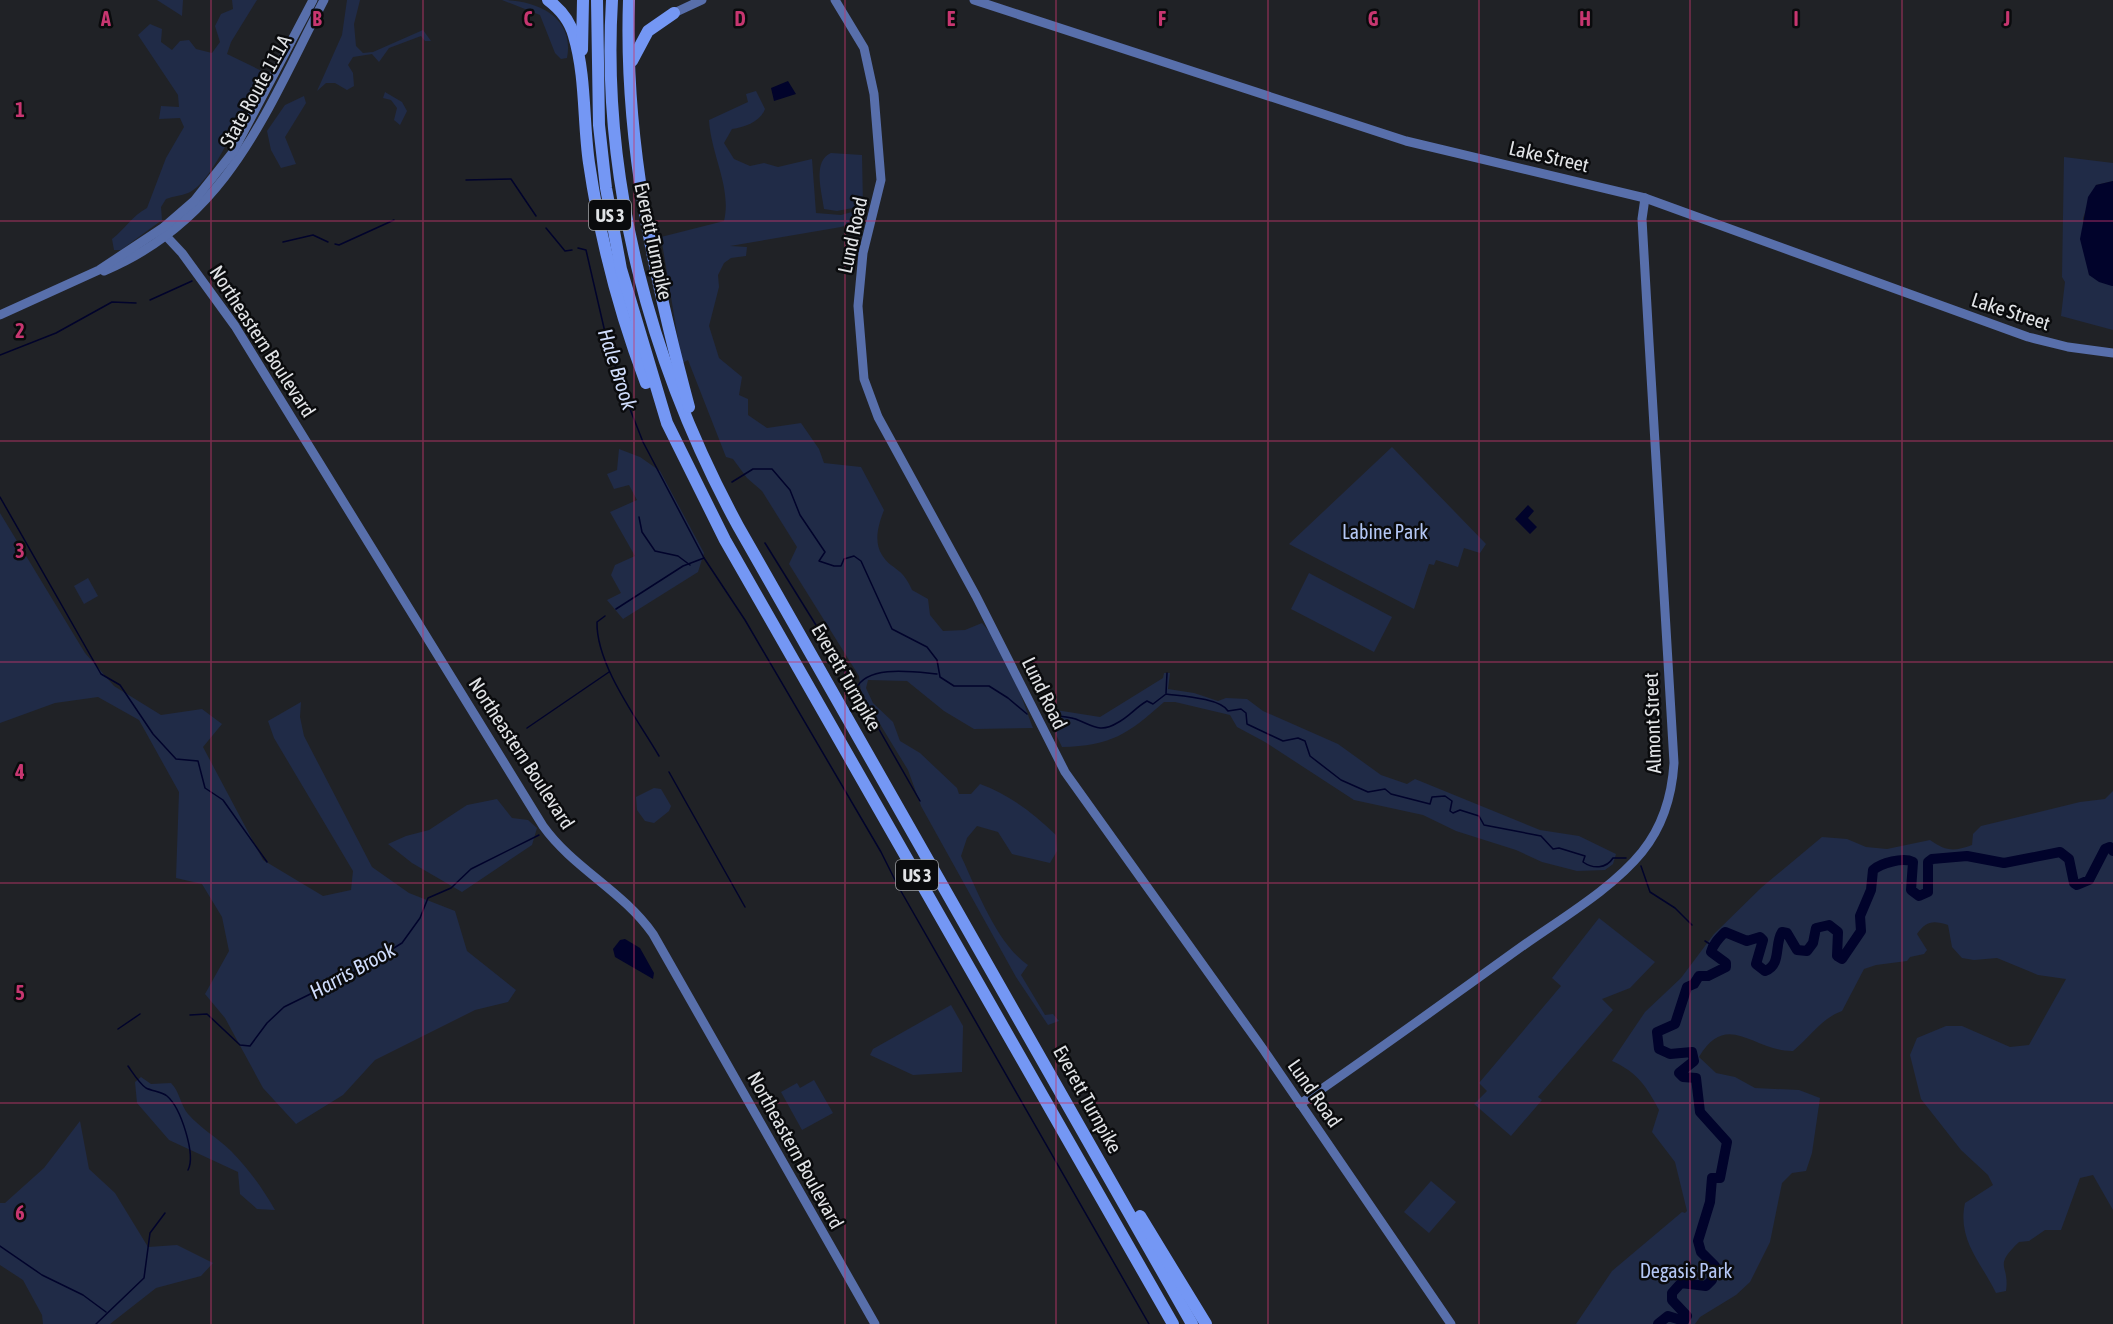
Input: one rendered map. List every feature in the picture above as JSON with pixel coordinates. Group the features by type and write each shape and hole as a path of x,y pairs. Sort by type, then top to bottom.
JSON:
{"highway":[{"path":"548,0 563,14 574,36 584,126 598,214 620,305 646,384 666,423"},
{"path":"583,0 584,126"},
{"name":"Everett Turnpike","path":"597,0 597,105 609,208 632,310 666,423 715,522 1173,1324"},
{"name":"Everett Turnpike","path":"612,0 612,101 627,214 656,335 700,452 738,525 1192,1324"},
{"path":"629,0 630,74 636,154 650,252 700,452"},
{"path":"630,74 634,52 645,34 659,21 675,13"},
{"path":"1012,1005 1206,1324"}],"street":[{"name":"State Route 111A","path":"231,164 313,0"},
{"name":"State Route 111A","path":"231,164 324,0"},
{"path":"675,13 702,0"},
{"name":"Lund Road","path":"835,0 865,53 874,94 879,136 880,190 863,253 858,306 864,379 872,404 976,596 1065,772 1300,1104 1451,1324"},
{"name":"Lake Street","path":"974,0 1397,139 1644,198 2018,334 2054,344 2113,353"},
{"path":"99,270 164,227 231,164"},
{"path":"0,315 99,270 119,264 170,235 212,195 231,164"},
{"name":"Almont Street","path":"1300,1104 1620,874 1644,850 1667,806 1674,763 1642,219 1644,198"},
{"path":"164,227 170,235"},
{"name":"Northeastern Boulevard","path":"170,235 235,326 543,826 566,852 629,905 653,934 875,1324"}],"green space":[{"path":"157,0 183,0 182,16"},
{"path":"232,0 257,0 231,42 227,54 264,72 209,174 188,193 166,199 161,207 162,220 121,250 114,250 112,239 147,208 166,158 184,127 180,118 159,119 161,106 179,107 178,95 138,35 150,24 162,29 161,42 172,50 180,41 189,40 196,49 212,53 220,42 215,26 221,14 233,9"},
{"path":"347,0 360,0 354,24 356,46 363,53 373,52 423,30 431,41 425,41 421,36 389,48 379,62 372,54 353,57 348,65 353,73 354,86 347,90 335,83 326,83 317,91 342,35"},
{"path":"502,0 528,3 551,14 565,32 568,44 567,58 561,59 555,53 540,15"},
{"path":"756,91 765,109 763,114 752,123 732,129 724,143 734,159 750,166 764,163 778,167 812,159 816,213 841,215 859,210 858,221 841,227 730,246 747,247 746,256 731,258 724,263 718,275 719,287 709,326 719,358 742,377 739,395 748,399 748,415 767,428 801,423 819,449 824,463 861,467 884,510 877,538 879,550 885,560 900,572 912,590 928,599 930,615 943,631 965,630 982,623 1006,659 1033,728 974,729 944,711 907,681 868,680 866,688 873,703 893,722 900,741 920,753 957,788 959,794 971,794 980,784 991,788 1021,805 1056,835 1057,851 1050,863 1012,854 998,832 977,826 967,838 961,856 997,930 1017,956 1028,965 1021,975 1045,1015 1053,1014 1059,1021 1048,1025 1016,977 921,806 908,770 861,693 859,676 789,564 797,547 762,491 747,478 733,459 726,457 688,360 682,363 661,237 724,221 725,196 709,120 748,102 746,94"},
{"path":"385,92 402,102 407,111 400,125 394,120 397,108 391,100 383,98"},
{"path":"304,96 306,103 285,137 296,164 281,168 271,150 267,131 285,105"},
{"path":"831,153 862,155 863,206 837,211 824,209 820,170 825,157"},
{"path":"2064,157 2113,163 2113,181 2096,185 2083,218 2089,275 2113,286 2113,330 2061,316 2065,282 2062,277"},
{"name":"Labine Park","path":"1392,447 1486,544 1480,553 1464,548 1458,567 1436,560 1434,565 1429,564 1414,609 1289,544"},
{"path":"619,449 640,457 660,471 704,553 698,572 623,619 607,600 621,593 611,575 615,565 635,556 610,512 637,500 629,485 614,489 607,474 617,470"},
{"path":"0,513 85,653 114,686 161,715 202,709 222,724 203,747 263,860 323,896 351,890 353,871 274,738 268,721 301,702 300,717 304,736 372,867 409,893 455,911 467,951 516,990 508,1002 475,1010 375,1060 343,1095 296,1124 263,1088 225,1018 205,994 229,951 222,917 202,884 176,878 179,792 139,720 98,697 55,703 0,723"},
{"path":"1309,573 1392,617 1374,652 1291,609"},
{"path":"88,578 98,596 84,604 74,586"},
{"path":"1164,673 1170,673 1168,689 1194,693 1218,701 1226,698 1247,699 1263,711 1338,744 1381,775 1407,784 1415,779 1540,830 1579,836 1616,854 1613,864 1605,870 1577,871 1542,862 1516,850 1456,831 1423,815 1354,800 1265,742 1237,727 1230,715 1175,702 1164,702 1129,730 1106,741 1062,747 1043,708 1100,717 1163,678"},
{"path":"654,788 661,789 671,806 669,811 654,823 645,821 637,810 636,797"},
{"name":"Degasis Park","path":"2113,791 2113,1210 2093,1175 2080,1178 2061,1230 2045,1230 2029,1241 2019,1242 2004,1262 2006,1291 1996,1293 1967,1240 1963,1216 1965,1203 1993,1185 1988,1175 1961,1150 1921,1099 1910,1055 1917,1038 1946,1026 1962,1026 2010,1047 2029,1045 2066,979 2038,975 1997,958 1974,960 1962,958 1952,947 1948,925 1938,922 1930,923 1917,934 1927,950 1924,954 1910,957 1907,961 1864,969 1842,1011 1822,1023 1793,1051 1779,1050 1731,1034 1720,1036 1709,1043 1699,1057 1716,1073 1735,1077 1755,1088 1799,1090 1820,1098 1812,1153 1806,1171 1792,1173 1782,1183 1770,1242 1750,1282 1736,1295 1700,1317 1695,1324 1576,1324 1612,1271 1682,1212 1687,1211 1675,1162 1652,1132 1659,1110 1635,1075 1612,1061 1645,1012 1681,978 1714,934 1762,887 1822,837 1847,839 1866,847 1887,849 1930,840 1945,848 1960,849 1972,845 1973,834 1981,826 2080,802 2105,799"},
{"path":"497,799 512,818 528,820 537,828 532,845 462,892 412,863 388,844 429,830 467,805"},
{"path":"1599,918 1655,962 1630,988 1602,999 1613,1010 1538,1097 1542,1100 1511,1136 1474,1104 1487,1091 1479,1083 1561,986 1552,978"},
{"path":"951,1005 963,1026 962,1072 913,1075 870,1055 873,1049"},
{"path":"141,1077 151,1084 171,1083 188,1114 237,1158 255,1179 275,1210 257,1209 240,1194 238,1172 169,1140 137,1103 135,1082"},
{"path":"814,1080 833,1113 802,1130 781,1092 797,1083 800,1088"},
{"path":"80,1121 89,1169 115,1193 148,1247 177,1245 213,1263 201,1276 156,1288 110,1324 43,1324 42,1315 23,1280 0,1265 0,1203 5,1203 44,1168"},
{"path":"1431,1181 1456,1202 1429,1233 1404,1212"}],"shaded area":[{"path":"788,81 796,94 774,101 771,88"},
{"path":"2113,181 2112,286 2099,282 2089,275 2080,239 2088,197 2096,185"},
{"path":"1528,505 1534,511 1528,518 1537,527 1530,534 1515,519"},
{"path":"625,939 640,948 654,973 653,979 615,957 613,949 620,940"}],"waterway":[{"name":"Hale Brook","path":"466,180 511,179 536,216"},
{"name":"Hale Brook","path":"335,244 339,245 394,220"},
{"name":"Hale Brook","path":"546,228 565,251 572,250"},
{"name":"Hale Brook","path":"283,242 313,235 328,242"},
{"name":"Hale Brook","path":"578,248 586,250 607,341 643,442 704,558 683,566 616,609"},
{"name":"Hale Brook","path":"150,300 192,281"},
{"name":"Hale Brook","path":"0,355 56,333 112,302 136,303"},
{"path":"732,482 753,469 772,469 790,490 800,515 825,552 819,561 834,566 841,566 844,559 854,556 861,561 892,629 927,647 937,660 940,677 954,686 989,686 1027,714"},
{"path":"0,497 101,674 120,685 153,734 176,759 198,761 205,788 223,800 267,862"},
{"path":"639,517 642,532 655,551 678,556 690,565"},
{"path":"765,543 855,688"},
{"path":"704,558 745,620 881,852 898,886 1149,1324"},
{"name":"Harris Brook","path":"605,616 597,622 603,656 620,692 659,756"},
{"path":"920,801 856,689 862,681 881,673 905,671 937,674"},
{"path":"527,728 609,672"},
{"path":"1166,693 1167,673"},
{"path":"1046,714 1072,718 1106,728 1121,721 1147,701 1153,704 1166,694 1209,700 1228,711 1241,709 1246,713 1247,724 1283,741 1298,738 1305,741 1310,756 1341,780 1368,792 1385,789 1391,794 1430,804 1432,797 1445,796 1452,801 1450,811 1453,813 1460,810 1479,816 1484,825 1541,836 1553,849 1559,848 1585,856 1583,862 1591,866 1603,866 1613,858 1626,858"},
{"path":"669,772 745,907"},
{"name":"Harris Brook","path":"190,1015 207,1014 240,1045 250,1046 267,1023 284,1007 355,972 402,943 420,918 428,898 451,888 471,869 539,835"},
{"path":"1658,1324 1668,1316 1684,1321 1687,1316 1672,1300 1672,1293 1681,1283 1706,1286 1712,1280 1715,1266 1701,1252 1698,1241 1710,1202 1712,1178 1720,1178 1727,1142 1700,1112 1696,1078 1683,1077 1679,1073 1694,1061 1692,1052 1670,1054 1659,1049 1657,1032 1675,1024 1687,987 1694,984 1699,976 1708,976 1726,967 1726,963 1711,952 1725,932 1747,941 1760,937 1763,940 1756,964 1765,971 1774,964 1782,932 1787,933 1797,950 1807,951 1813,943 1816,928 1829,925 1838,932 1837,956 1842,959 1861,931 1860,916 1871,890 1873,870 1881,865 1898,860 1913,862 1911,890 1919,896 1928,892 1928,862 1932,859 1967,856 2004,863 2060,852 2069,859 2074,883 2077,885 2089,880 2105,849 2110,847 2113,851"},
{"path":"1641,866 1650,892 1675,908 1692,925"},
{"path":"1705,941 1713,946"},
{"name":"Harris Brook","path":"118,1029 140,1014"},
{"name":"Harris Brook","path":"128,1066 143,1086 162,1093 172,1102 182,1121 189,1143 188,1170"},
{"name":"Harris Brook","path":"96,1324 144,1278 150,1233 165,1213"},
{"path":"0,1246 42,1275 83,1295 106,1312"}]}
